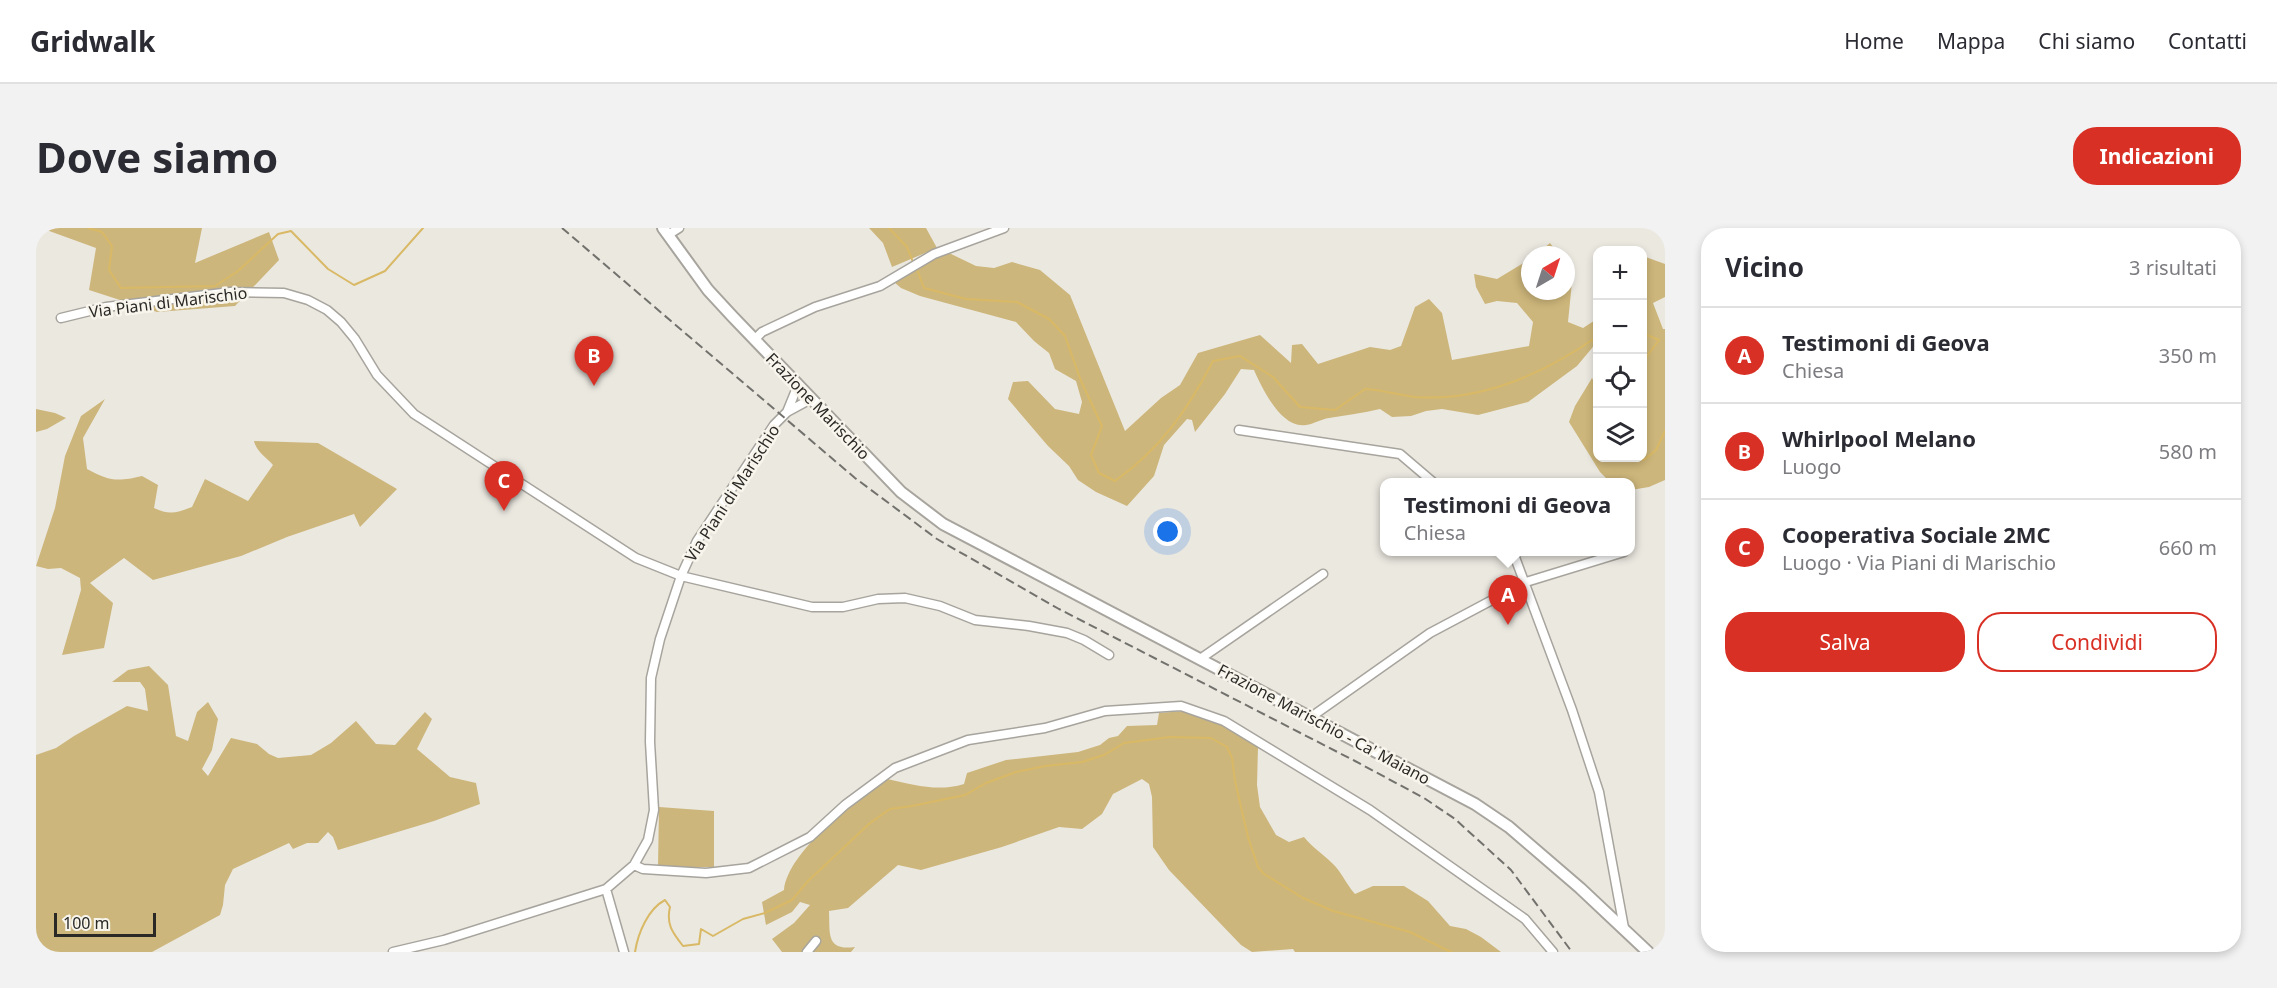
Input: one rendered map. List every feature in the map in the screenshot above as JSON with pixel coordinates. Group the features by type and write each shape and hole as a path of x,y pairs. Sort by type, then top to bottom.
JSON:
{"main road":[{"name":"Frazione Marischio","path":"666,231 708,290 901,492 943,524 1001,554"},
{"name":"Frazione Marischio - Ca' Maiano","path":"1001,554 1475,804 1516,834 1624,928"},
{"path":"1624,928 1648,952"}],"street":[{"path":"666,231 679,228"},
{"path":"754,340 762,332 815,307 880,286 927,258 1004,228"},
{"name":"Via Piani di Marischio","path":"61,318 106,307 231,292 284,293 308,300 327,310 341,322 355,339 377,375 414,414 636,558 681,576 812,607 843,607 878,599 905,598 940,606 975,620 1067,633 1109,655"},
{"path":"787,412 798,385"},
{"path":"787,412 811,399"},
{"name":"Via Piani di Marischio","path":"393,952 444,940 606,889 634,865 648,840 654,810 650,742 651,678 660,639 681,576 697,541 774,425 787,412"},
{"path":"1239,430 1400,454 1428,478"},
{"path":"1515,556 1526,582 1599,792 1624,928"},
{"path":"1311,717 1430,633 1526,582 1611,556"},
{"path":"1200,659 1323,574"},
{"path":"634,865 643,869 706,873 749,868 810,837 845,805 895,768 968,740 1045,728 1105,711 1181,706 1224,721 1370,810 1525,919 1553,952"},
{"path":"606,889 624,952"},
{"path":"1634,937 1635,952"},
{"path":"807,952 816,941"}],"shaded area":[{"path":"41,228 202,228 195,263 269,232 279,260 235,306 157,312 89,290 96,248"},
{"path":"869,228 926,228 937,248 892,267 883,243"},
{"path":"949,253 976,266 994,268 1012,262 1040,270 1070,295 1125,431 1161,398 1180,385 1198,353 1260,335 1291,363 1292,345 1302,344 1318,364 1370,347 1390,350 1401,346 1415,307 1429,299 1442,313 1452,360 1529,346 1533,322 1517,303 1497,301 1485,304 1476,287 1474,274 1497,279 1521,264 1521,300 1570,300 1568,322 1583,328 1593,322 1593,347 1577,366 1528,402 1478,415 1442,409 1411,416 1392,417 1380,409 1297,425 1288,421 1274,406 1254,370 1241,369 1225,394 1195,432 1192,420 1187,419 1164,445 1154,476 1127,506 1096,492 1078,480 1069,466 1048,446 1008,399 1013,382 1028,381 1055,409 1079,414 1082,402 1076,381 1055,369 1049,353 1016,322 920,296 901,288 894,282"},
{"path":"1647,257 1665,264 1665,297 1653,303 1663,329 1665,329 1665,480 1649,487 1635,489 1635,478 1606,478 1594,462 1647,462"},
{"path":"1592,378 1593,461 1569,422 1575,406"},
{"path":"105,399 83,438 87,469 113,479 142,476 158,485 154,508 164,512 182,511 192,507 205,479 248,501 273,465 259,451 254,441 318,443 397,489 360,527 354,514 241,556 153,580 124,558 90,583 113,603 104,648 62,655 81,590 80,578 61,568 48,569 36,566 55,508 65,456 81,416"},
{"path":"36,409 66,418 47,429 36,432"},
{"path":"149,666 168,685 176,736 188,741 197,712 208,702 218,719 212,750 202,769 208,776 231,738 257,744 278,758 311,755 331,743 356,721 376,744 395,745 425,712 432,719 417,749 450,777 476,783 480,804 434,821 338,850 333,837 328,832 318,843 307,843 293,849 289,843 233,869 225,885 220,915 152,952 36,952 36,755 56,748 127,706 148,711 145,689 140,682 112,682 128,670"},
{"path":"1184,711 1223,724 1258,747 1257,785 1260,807 1276,835 1289,842 1304,837 1335,866 1355,894 1373,886 1404,886 1428,901 1450,926 1466,929 1501,952 1295,952 1293,949 1252,952 1241,945 1169,870 1153,847 1152,797 1149,784 1142,779 1113,794 1102,814 1082,829 1059,827 1002,847 921,870 898,865 848,908 829,911 831,939 839,946 855,947 851,952 782,952 772,939 794,923 810,905 800,902 792,912 766,925 762,902 784,890 788,875 797,859 825,828 887,779 926,787 964,784 967,773 1006,760 1078,752 1118,736 1127,726 1157,725 1159,713"},
{"path":"659,807 714,811 714,867 658,867"}],"waterway":[{"path":"88,228 102,232 112,246 109,270 121,288 215,286 238,271 278,234 291,231 328,269 354,285 385,271 423,228"},
{"path":"889,228 907,247 913,262"},
{"path":"916,267 924,288 966,299 1017,302 1049,319 1065,336 1081,381 1102,426 1091,455 1099,473 1115,481 1146,455 1172,427 1213,361 1240,356 1273,377 1300,407 1335,410 1365,389 1415,397 1464,395 1488,390 1534,373 1593,339"},
{"path":"1647,335 1659,340 1647,356"},
{"path":"1647,458 1656,450 1665,431"},
{"path":"635,952 649,915 665,900 670,907 671,928 683,946 699,944 701,929 713,936 743,919 765,913 792,900 808,881 870,823 890,809 965,795 986,783 1016,772 1082,762 1104,755 1124,743 1170,737 1211,738 1227,747 1232,758 1248,837 1258,867 1264,874 1303,898 1333,911 1410,932 1451,952"}],"railway":[{"path":"562,228 855,478 937,539 1059,609 1424,798 1455,819 1511,870 1572,952"}],"place":[{"name":"Whirlpool Melano","path":"594,386"},
{"name":"Cooperativa Sociale 2MC","path":"504,511"},
{"name":"Testimoni di Geova","path":"1508,625"}]}
